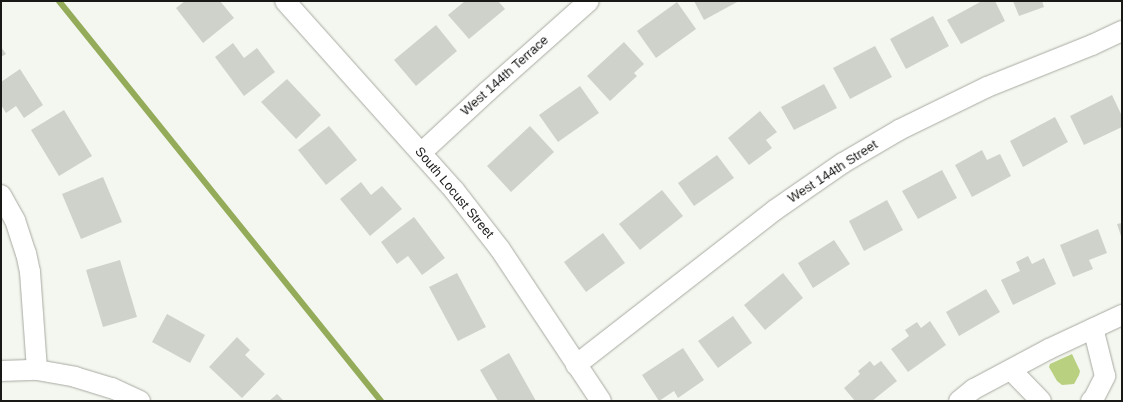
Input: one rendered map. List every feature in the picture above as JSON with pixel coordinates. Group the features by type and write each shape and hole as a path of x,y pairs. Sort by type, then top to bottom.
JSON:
{"street":[{"name":"South Locust Street","path":"285,1 454,190 500,249 601,401"},
{"name":"West 144th Terrace","path":"422,153 488,91 589,1"},
{"name":"West 144th Street","path":"576,365 775,210 843,163 899,130 987,87 1092,45 1122,31"},
{"path":"1,195 15,220 26,253 30,272 38,370"},
{"path":"959,401 974,389 1093,328 1122,315"},
{"path":"1091,401 1093,400 1105,376 1093,328"},
{"path":"1,371 38,370 75,377 112,388 140,401"},
{"path":"1011,370 1041,401"}],"green space":[{"path":"1072,354 1080,371 1079,375 1074,384 1062,385 1057,381 1049,367 1050,364"}],"building":[{"path":"185,1 220,1 234,18 203,43 176,8"},
{"path":"465,1 498,1 505,9 469,39 448,15"},
{"path":"694,1 739,1 704,20"},
{"path":"982,1 995,1 1005,21 961,44 947,20"},
{"path":"1013,1 1042,1 1044,7 1019,16"},
{"path":"677,2 696,29 656,58 637,31"},
{"path":"933,16 949,46 906,69 890,39"},
{"path":"436,25 457,51 416,86 394,60"},
{"path":"624,42 644,64 634,73 637,76 610,101 587,76"},
{"path":"233,43 244,58 257,48 275,72 244,96 215,57"},
{"path":"875,46 892,77 850,99 833,68"},
{"path":"1,47 6,54 1,57"},
{"path":"20,69 43,105 24,118 16,106 6,113 1,105 1,82"},
{"path":"287,79 321,115 296,139 261,102"},
{"path":"824,84 837,108 794,130 781,107"},
{"path":"580,86 599,113 558,142 539,115"},
{"path":"1112,95 1122,116 1122,127 1084,145 1070,116"},
{"path":"64,110 92,156 59,176 31,130"},
{"path":"760,111 777,132 766,140 772,148 749,165 728,138"},
{"path":"1055,117 1068,142 1023,167 1010,141"},
{"path":"329,126 357,160 326,185 298,150"},
{"path":"530,126 554,152 511,192 487,166"},
{"path":"982,150 987,160 1000,154 1011,176 972,197 955,165"},
{"path":"717,155 734,178 694,206 678,183"},
{"path":"942,170 957,198 918,219 902,191"},
{"path":"103,177 122,222 81,239 62,194"},
{"path":"361,182 371,195 382,186 402,209 370,236 340,199"},
{"path":"662,190 683,216 640,250 619,224"},
{"path":"887,200 903,230 864,251 849,221"},
{"path":"414,217 445,258 422,275 408,256 397,264 381,242"},
{"path":"1122,223 1122,239 1117,224"},
{"path":"1098,229 1107,253 1089,260 1093,269 1073,277 1060,245"},
{"path":"603,233 625,263 586,292 564,262"},
{"path":"834,240 850,264 813,288 798,263"},
{"path":"1028,256 1032,264 1044,258 1056,284 1013,305 1001,280 1020,271 1016,262"},
{"path":"120,260 137,317 103,327 86,270"},
{"path":"457,273 486,327 458,341 429,287"},
{"path":"783,273 803,298 765,330 744,305"},
{"path":"986,289 1000,312 959,336 946,312"},
{"path":"167,314 205,335 190,363 152,342"},
{"path":"733,316 752,343 718,368 698,341"},
{"path":"930,321 946,345 908,372 891,349 909,336 905,330 917,322 921,328"},
{"path":"237,337 250,350 245,355 265,374 242,398 209,367"},
{"path":"683,348 704,380 678,398 674,391 659,401 642,375"},
{"path":"509,353 536,401 498,401 480,370"},
{"path":"870,361 874,366 881,361 897,381 872,401 855,401 844,388 860,374 858,371"},
{"path":"277,394 284,401 269,401"}],"waterway":[{"path":"59,1 381,401"}]}
